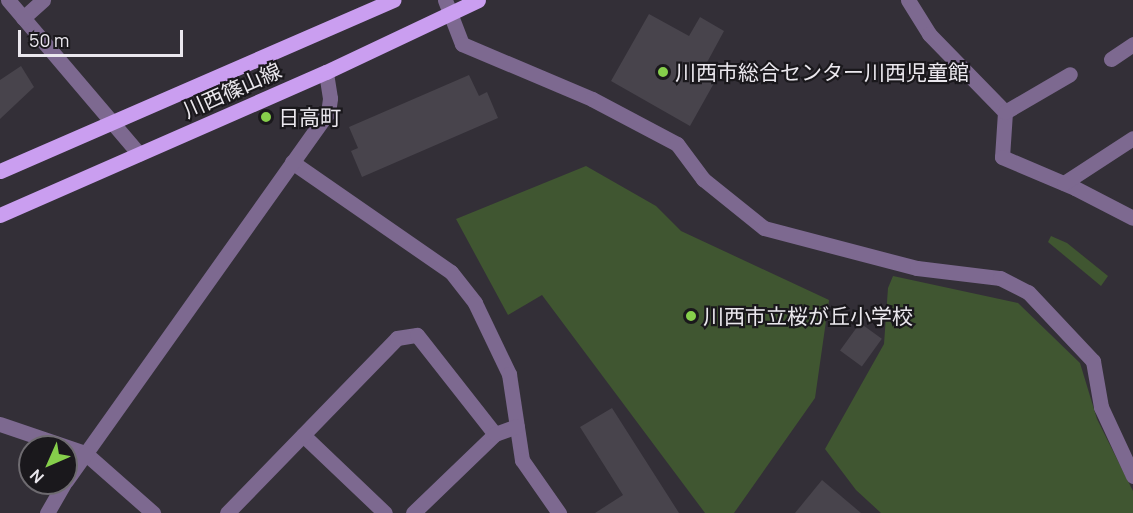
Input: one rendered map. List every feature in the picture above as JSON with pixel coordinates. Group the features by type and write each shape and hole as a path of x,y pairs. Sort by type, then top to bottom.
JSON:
{"main road":[{"name":"川西篠山線","path":"0,171 393,0"},
{"name":"川西篠山線","path":"0,214 326,72 447,6 478,0"}],"street":[{"path":"8,0 114,121 139,154"},
{"path":"23,18 43,0"},
{"path":"908,0 930,34 1005,112 1002,158 1064,183 1133,218"},
{"path":"447,6 462,44 592,99 677,144 703,179 764,228 917,268 1000,278 1028,292 1093,361 1101,407 1133,476"},
{"path":"1111,59 1133,44"},
{"path":"78,463 328,113 330,98 326,72"},
{"path":"1005,112 1070,74"},
{"path":"1064,183 1133,138"},
{"path":"292,162 451,272 475,303 509,374 522,460 559,513"},
{"path":"227,513 397,338 417,335 495,435"},
{"path":"0,424 85,453 153,513"},
{"path":"413,513 495,435 517,426"},
{"path":"303,435 385,513"},
{"path":"46,513 57,495"},
{"path":"129,513 135,496"}],"green space":[{"path":"586,166 656,206 681,231 829,300 815,398 734,513 705,513 542,295 508,315 456,219"},
{"path":"1051,236 1067,243 1108,276 1101,286 1048,242"},
{"path":"893,276 1018,303 1080,363 1097,419 1133,491 1133,513 881,513 856,490 825,449 884,344 888,288"}],"building":[{"name":"川西市総合センター川西児童館","path":"649,14 689,36 700,17 724,31 704,68 718,76 690,126 611,81"},
{"path":"21,66 34,87 0,119 0,80"},
{"path":"469,75 479,96 487,92 498,118 362,177 351,151 358,148 349,127"},
{"path":"860,323 882,339 862,366 840,351"},
{"path":"612,408 679,513 595,513 623,495 580,427"},
{"path":"822,480 861,513 795,513"}],"place":[{"name":"川西市総合センター川西児童館","path":"663,72"},
{"name":"日高町","path":"266,117"},
{"name":"川西市立桜が丘小学校","path":"691,316"}]}
